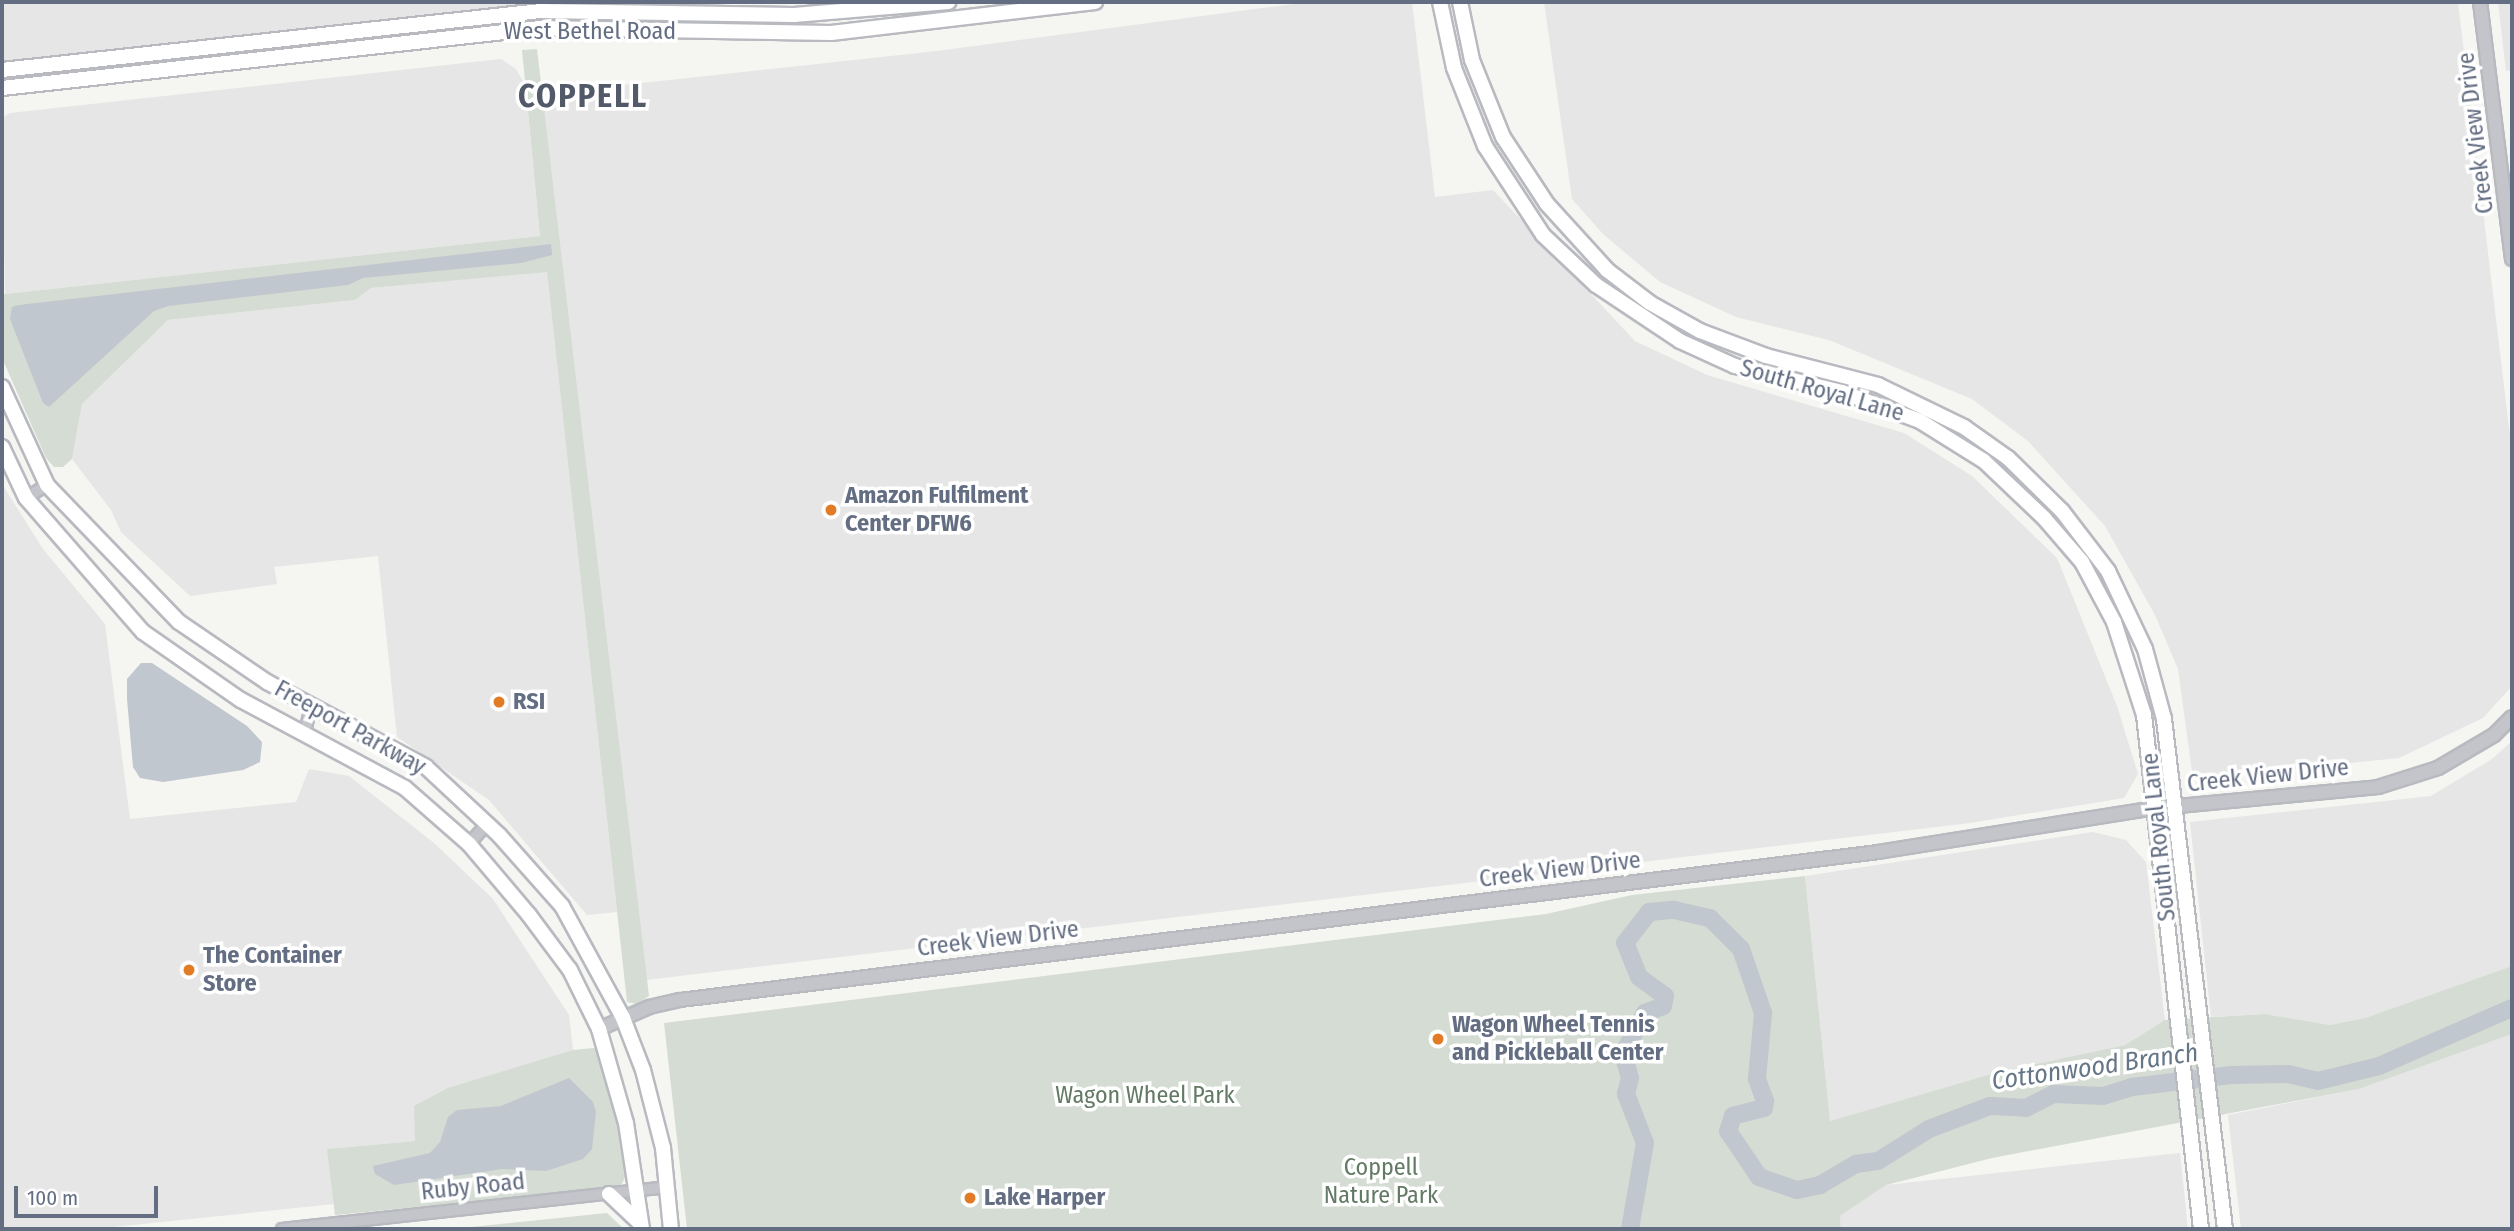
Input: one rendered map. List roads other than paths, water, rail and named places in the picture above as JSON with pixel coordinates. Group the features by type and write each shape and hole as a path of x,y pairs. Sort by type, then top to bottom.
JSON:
{"main road":[{"name":"West Bethel Road","path":"2,70 489,15 576,8 813,15 948,2"},
{"name":"West Bethel Road","path":"2,88 490,33 592,28 729,33 831,33 1095,2"},
{"name":"South Royal Lane","path":"1440,2 1454,68 1485,146 1525,211 1551,242 1622,306 1697,350 1762,374 1842,392 1920,421 1984,461 2044,518 2083,565 2114,622 2133,671 2144,715 2157,808 2201,1229"},
{"name":"South Royal Lane","path":"1460,2 1472,60 1503,137 1565,226 1607,270 1650,303 1700,331 1766,356 1878,385 1964,427 2008,458 2062,511 2097,556 2129,612 2158,686 2176,806 2225,1229"},
{"path":"729,14 729,33"},
{"path":"489,15 490,33"},
{"path":"192,49 194,67"},
{"path":"1551,242 1565,226"},
{"path":"1762,374 1766,356"},
{"name":"Freeport Parkway","path":"2,387 47,485 179,622 267,682 426,766 487,824 562,906 623,1018 655,1111 668,1187 671,1229"},
{"name":"Freeport Parkway","path":"2,447 26,498 142,632 241,700 405,788 469,844 570,970 600,1029 615,1075 639,1191 642,1227"},
{"path":"2083,565 2097,556"},
{"path":"2173,964 2180,987 2199,1003"},
{"path":"609,1194 642,1227"}],"street":[{"name":"Creek View Drive","path":"2480,2 2512,258"},
{"path":"26,498 47,485"},
{"path":"304,732 311,705"},
{"name":"Creek View Drive","path":"600,1029 623,1018 680,1000 1878,852 2157,808 2378,787 2417,777 2494,735 2512,717"},
{"path":"469,844 487,824"},
{"name":"Ruby Road","path":"282,1229 668,1187"}],"waterway":[{"name":"Cottonwood Branch","path":"1630,1229 1645,1143 1626,1094 1630,1078 1623,1054 1645,1013 1663,1006 1665,996 1639,977 1625,943 1649,912 1674,910 1710,918 1741,949 1763,1013 1757,1079 1765,1101 1764,1108 1733,1116 1728,1131 1759,1177 1797,1190 1820,1185 1856,1164 1878,1161 1929,1129 1990,1106 2026,1108 2054,1094 2103,1096 2132,1087 2231,1075 2288,1074 2318,1081 2379,1066 2512,1008"}],"place":[{"name":"Amazon Fulfilment Center DFW6","path":"831,510"},
{"name":"RSI","path":"499,702"},
{"name":"The Container Store","path":"189,970"},
{"name":"Wagon Wheel Tennis and Pickleball Center","path":"1438,1039"},
{"name":"Lake Harper","path":"970,1198"}],"district":[{"name":"COPPELL","path":"583,96"}],"park label":[{"name":"Wagon Wheel Park","path":"1145,1096"},
{"name":"Coppell Nature Park","path":"1381,1182"}]}
